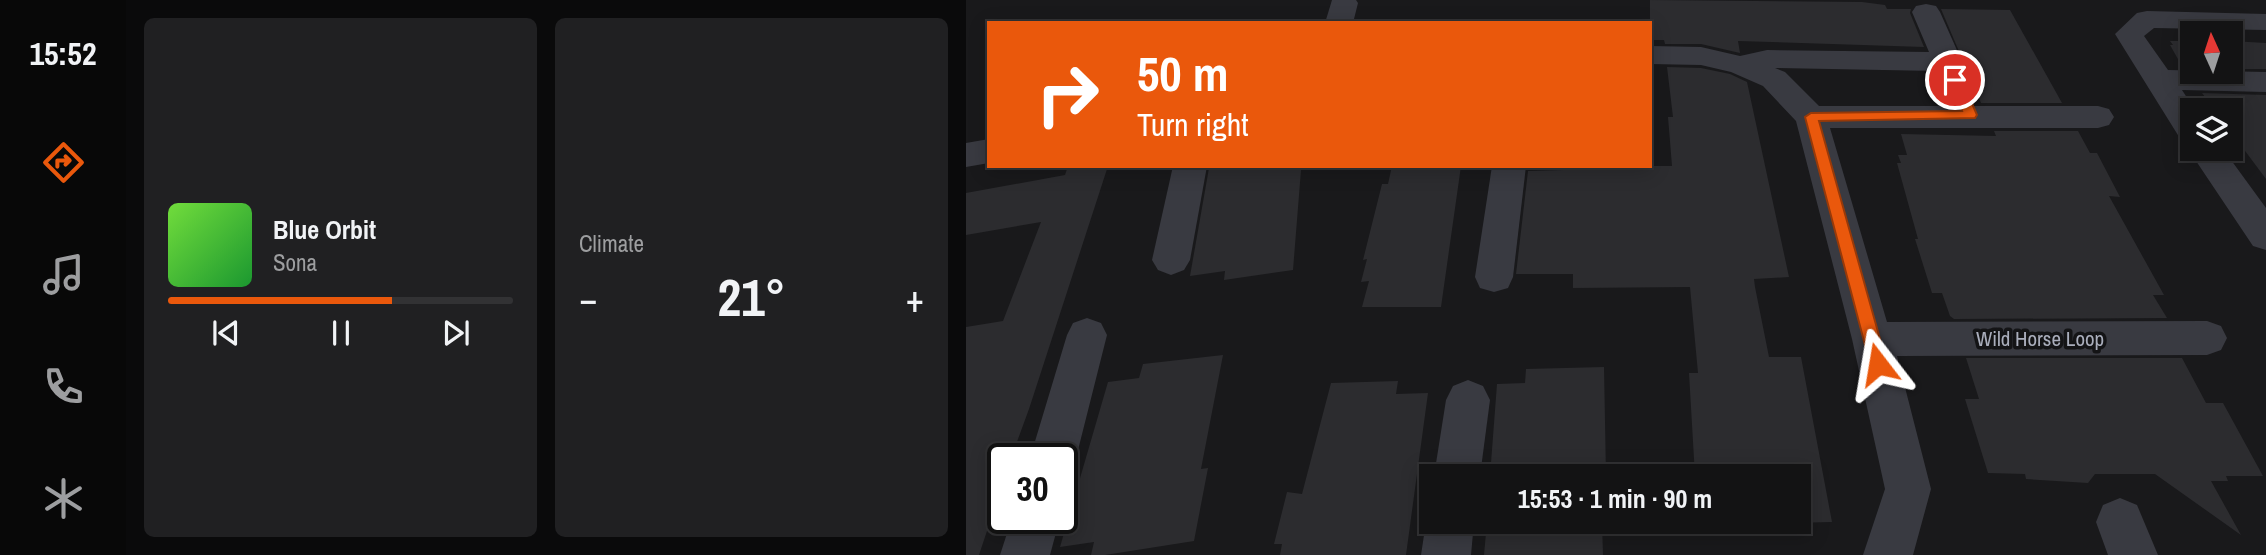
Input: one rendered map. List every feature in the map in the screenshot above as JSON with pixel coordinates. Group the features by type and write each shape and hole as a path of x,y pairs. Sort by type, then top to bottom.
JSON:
{"street":[{"path":"1926,12 1970,115"},
{"path":"2180,113 2129,34 2147,19 2266,22"},
{"path":"1652,55 1701,56 1740,65 1773,79 1811,117 1872,339 1908,489 1888,555"},
{"path":"1740,65 1767,58 1948,62"},
{"path":"2158,80 2266,82"},
{"path":"1811,117 2098,117"},
{"path":"966,156 987,151"},
{"path":"2213,161 2266,236"},
{"path":"1171,260 1190,168"},
{"path":"1494,278 1509,168"},
{"path":"1057,443 1087,335"},
{"name":"Wild Horse Loop","path":"1872,339 2207,338"},
{"path":"1459,464 1468,400"},
{"path":"1026,555 1032,534"},
{"path":"1446,555 1449,534"}],"building":[{"path":"1650,0 1862,2 1885,5 1887,9 1911,9 1910,13 1924,47 1738,41 1740,53 1701,44 1665,44 1664,40 1652,40"},
{"path":"1941,9 2010,10 2062,103 1981,103"},
{"path":"2170,41 2180,41 2180,63 2170,45 2173,45"},
{"path":"2244,42 2266,43 2266,69 2244,69"},
{"path":"1667,67 1701,68 1730,74 1747,82 1789,277 1754,279 1755,287 1769,357 1801,357 1832,522 1811,522 1811,464 1694,464 1689,373 1698,373 1690,287 1573,288 1573,274 1516,274 1528,171 1672,166 1668,117 1673,117"},
{"path":"2202,93 2266,95 2266,179 2243,148 2243,98 2206,98"},
{"path":"1994,131 2078,131 2090,153 2097,153 2120,197 2109,196 2164,295 2153,295 2167,318 1954,319 1950,316 1942,293 1932,293 1915,239 1918,239 1897,163 1901,163 1898,155 1907,155 1901,134 1996,136"},
{"path":"1067,168 1107,168 1017,443 987,443 987,531 979,555 966,555 966,327 1003,321 1041,222 966,235 966,193 1065,175"},
{"path":"1209,168 1301,170 1293,270 1224,280 1225,271 1190,276"},
{"path":"1392,168 1461,168 1441,307 1362,307 1369,281 1361,282 1367,259 1363,260 1382,184 1388,184"},
{"path":"1223,355 1201,469 1208,468 1194,541 1105,555 1091,555 1094,542 1060,547 1064,534 1078,534 1078,485 1108,382 1139,378 1143,364"},
{"path":"1966,358 2182,358 2206,403 2223,403 2263,476 2226,476 2228,481 2211,481 2241,535 2155,474 2095,474 2088,483 2026,479 2025,474 1988,473 1965,399 1979,399"},
{"path":"1604,367 1606,464 1491,464 1497,384 1525,383 1526,369"},
{"path":"1398,381 1396,394 1428,393 1406,555 1280,555 1282,544 1274,544 1287,492 1302,494 1331,383"},
{"path":"1486,534 1602,534 1603,555 1484,555"}],"route":[{"path":"1878,364 1811,117 1970,115 1955,80"}]}
